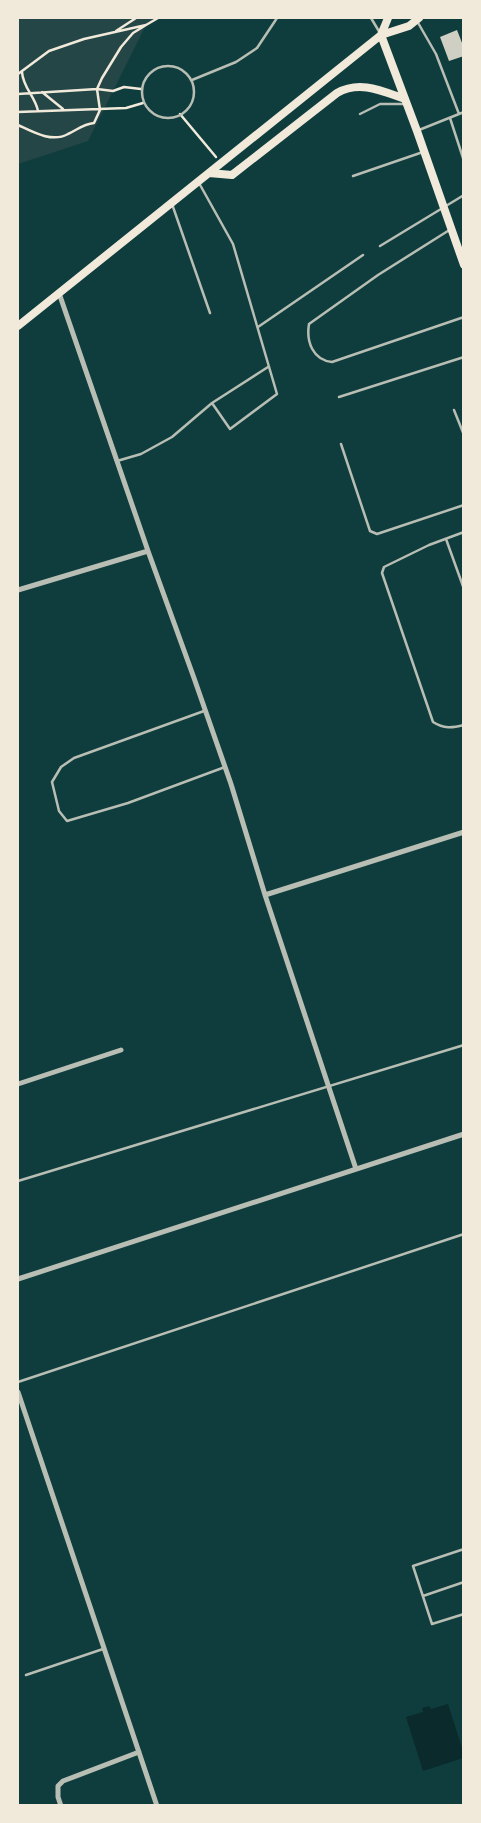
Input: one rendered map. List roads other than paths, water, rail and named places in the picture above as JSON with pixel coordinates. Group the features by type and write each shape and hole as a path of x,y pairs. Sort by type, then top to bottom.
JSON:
{"main road":[{"path":"388,18 381,35 464,265"},
{"path":"18,326 381,35 409,26 417,19"},
{"path":"209,173 232,176 337,93 346,88 356,86 374,88 406,102"}],"street":[{"path":"59,293 225,767 265,895 356,1169"},
{"path":"18,590 148,551"},
{"path":"265,895 464,832"},
{"path":"18,1084 121,1050"},
{"path":"18,1279 464,1134"},
{"path":"18,1392 157,1806"},
{"path":"61,1806 58,1797 58,1786 63,1781 139,1752"}],"lane":[{"path":"192,80 236,62 258,48 277,18"},
{"path":"371,18 381,35"},
{"path":"417,19 436,54 459,114"},
{"path":"161,68 180,69 192,80 194,93 192,103 180,114 162,118 151,113 143,103 141,89 145,80 151,73 161,68"},
{"path":"360,114 380,104 406,102"},
{"path":"417,131 464,112"},
{"path":"450,118 464,161"},
{"path":"353,176 424,151"},
{"path":"198,181 233,244 277,394 230,429 212,403"},
{"path":"380,246 464,195"},
{"path":"172,203 210,313"},
{"path":"451,229 378,275 309,324 308,332 314,354 323,361 332,362 464,317"},
{"path":"258,326 363,255"},
{"path":"339,397 464,357"},
{"path":"117,461 142,454 172,437 212,403 268,367"},
{"path":"454,410 464,435"},
{"path":"342,444 370,531 377,534 464,504"},
{"path":"464,532 384,567 382,573 433,722 441,727 453,727 464,724"},
{"path":"446,539 464,589"},
{"path":"206,711 74,758 61,767 52,782 59,811 67,821 128,803 225,767"},
{"path":"18,1181 464,1045"},
{"path":"18,1382 464,1234"},
{"path":"464,1549 413,1566 432,1624 464,1614"},
{"path":"423,1596 464,1582"},
{"path":"26,1675 104,1648"}]}
